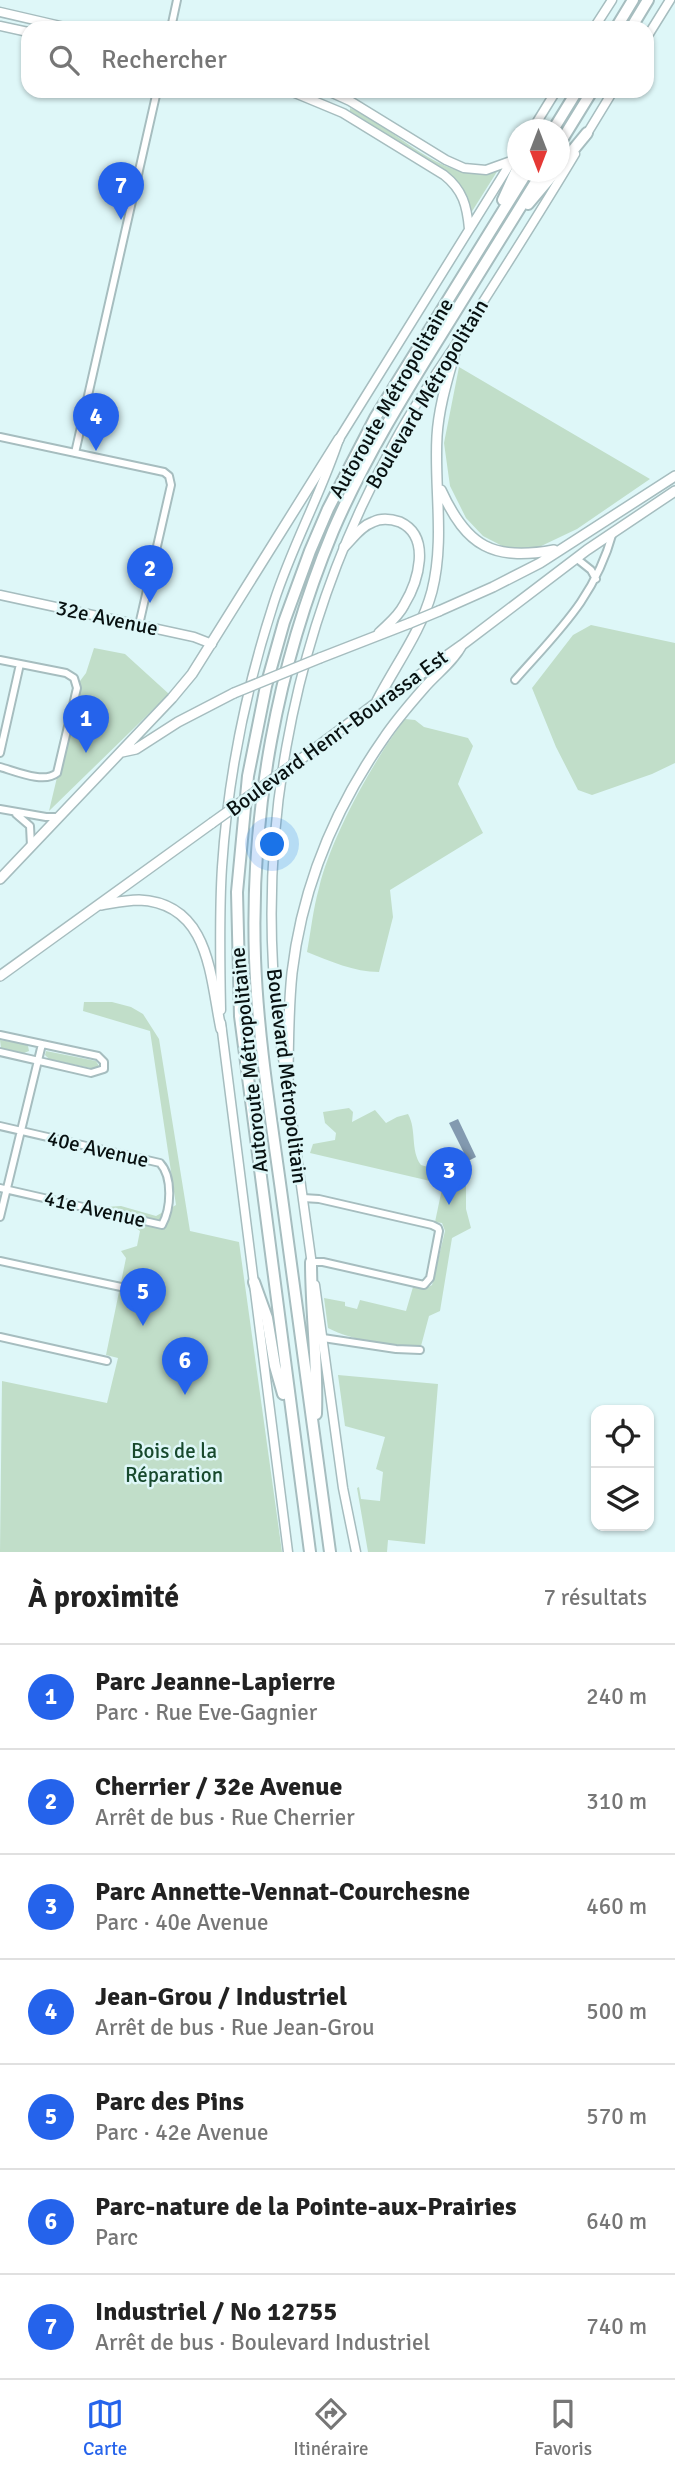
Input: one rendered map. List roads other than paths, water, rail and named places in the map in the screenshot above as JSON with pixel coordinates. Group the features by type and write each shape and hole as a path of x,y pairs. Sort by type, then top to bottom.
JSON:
{"highway":[{"path":"620,21 633,0"},
{"path":"635,21 648,0"},
{"path":"560,119 573,98"},
{"path":"570,126 588,98"},
{"path":"570,153 587,133"},
{"path":"488,235 507,182"},
{"name":"Autoroute Métropolitaine","path":"310,1552 246,1076 238,993 238,868 252,753 266,686 284,622 328,509 375,418 521,182"},
{"name":"Autoroute Métropolitaine","path":"330,1552 261,1036 256,974 256,866 267,760 300,620 341,514 390,418 536,182"},
{"path":"500,239 547,182"},
{"path":"312,1262 311,1300 317,1374 316,1445"},
{"path":"254,1282 267,1318 275,1366 293,1426"}],"main road":[{"path":"598,21 612,0"},
{"path":"654,26 670,0"},
{"path":"0,12 39,21"},
{"path":"0,26 21,30"},
{"path":"307,98 343,113 449,179 464,199 469,229"},
{"path":"343,98 464,169 481,171 507,165"},
{"path":"539,119 552,98"},
{"name":"Boulevard Métropolitain","path":"356,1552 345,1495 278,1028 272,950 272,879 286,744 321,607 365,499 394,442 440,366 609,98"},
{"path":"343,113 350,101"},
{"path":"121,752 182,687 212,644 469,229 507,174"},
{"path":"376,703 410,645 429,599 439,542 439,423 458,341"},
{"path":"221,1029 219,936 222,865 230,792 242,721 275,598 299,536 328,473 339,439"},
{"name":"Boulevard Henri-Bourassa Est","path":"0,879 121,752 135,749 177,722 234,693 439,611 516,576 675,476"},
{"path":"439,486 459,523 484,545 515,555 559,550"},
{"name":"Boulevard Henri-Bourassa Est","path":"0,976 376,703 462,645 576,558 675,491"},
{"path":"344,547 364,527 381,519 402,523 418,542 419,561 408,598 379,634"},
{"path":"576,558 579,538"},
{"name":"32e Avenue","path":"0,594 198,638 212,644"},
{"path":"288,1090 292,970 303,911 323,851 341,808 374,752 405,710 456,657 462,645"},
{"path":"99,905 145,901 167,907 186,920 198,934 206,951 221,1029 288,1552"}],"street":[{"path":"172,21 177,0"},
{"path":"75,453 155,98"},
{"path":"0,437 169,475 171,485 139,625"},
{"path":"515,680 582,602 596,579 614,531"},
{"path":"576,558 591,570 596,579"},
{"path":"0,660 66,673 74,678 77,688 59,769 54,777 44,778 0,767"},
{"path":"0,754 20,664"},
{"path":"0,809 59,817"},
{"path":"15,813 30,826 31,846"},
{"path":"0,1035 98,1056 104,1062 104,1069 91,1073 0,1052"},
{"path":"0,1217 3,1189 21,1131 41,1044"},
{"name":"40e Avenue","path":"0,1126 160,1163 166,1173 169,1198"},
{"name":"41e Avenue","path":"3,1189 162,1225 169,1198"},
{"path":"303,1198 319,1199 432,1225 439,1229 430,1278 425,1284 323,1262 312,1262"},
{"path":"0,1261 121,1287"},
{"path":"0,1337 107,1361"},
{"path":"323,1338 420,1350"}],"water":[{"path":"458,1119 476,1157 468,1161 449,1123"}],"place":[{"name":"Industriel / No 12755","path":"121,220"},
{"name":"Jean-Grou / Industriel","path":"96,451"},
{"name":"Cherrier / 32e Avenue","path":"150,603"},
{"name":"Parc Jeanne-Lapierre","path":"86,753"},
{"name":"Parc Annette-Vennat-Courchesne","path":"449,1205"},
{"name":"Parc des Pins","path":"143,1326"},
{"name":"Parc-nature de la Pointe-aux-Prairies","path":"185,1395"}],"park label":[{"name":"Bois de la Réparation","path":"174,1463"}]}
